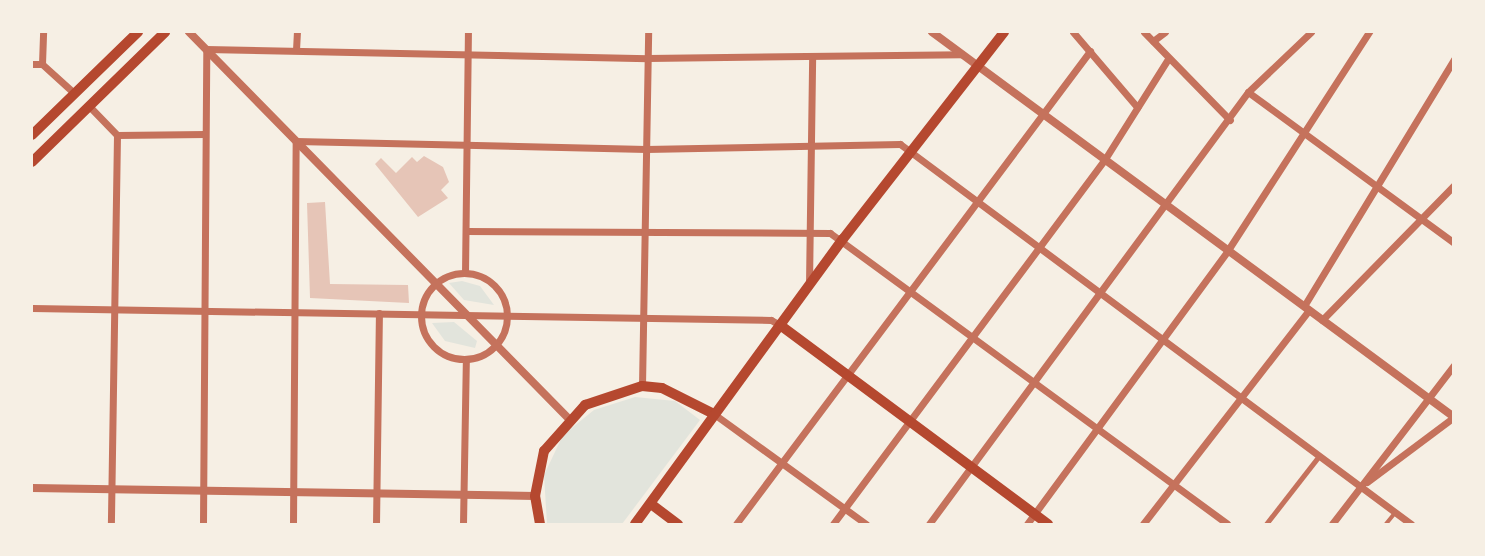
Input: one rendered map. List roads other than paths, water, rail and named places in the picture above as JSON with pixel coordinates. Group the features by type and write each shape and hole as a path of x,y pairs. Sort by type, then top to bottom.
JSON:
{"main road":[{"path":"32,135 138,32"},
{"path":"32,162 165,32"},
{"path":"635,524 776,322 809,285 909,150 1004,32"},
{"path":"776,322 1048,524"},
{"path":"540,524 535,496 544,451 568,418 600,396 642,386 662,387 714,414"},
{"path":"650,504 678,524"}],"street":[{"path":"42,64 43,32"},
{"path":"189,32 568,418"},
{"path":"296,50 297,32"},
{"path":"465,273 468,32"},
{"path":"642,386 648,32"},
{"path":"932,32 1453,417 1361,487"},
{"path":"1073,32 1138,107"},
{"path":"1144,32 1168,60 1230,120"},
{"path":"1153,41 1165,32"},
{"path":"929,524 1168,206 1248,92 1311,32"},
{"path":"1027,524 1165,341 1228,250 1369,32"},
{"path":"206,49 648,58 963,54"},
{"path":"204,524 206,49"},
{"path":"736,524 1090,51"},
{"path":"809,285 812,56"},
{"path":"1143,524 1175,486 1307,308 1374,184 1454,59"},
{"path":"832,524 1105,159 1168,60"},
{"path":"32,64 42,64 74,93"},
{"path":"1248,92 1454,243"},
{"path":"89,106 117,135 112,310 111,524"},
{"path":"117,135 205,134"},
{"path":"296,141 646,149 812,148 900,144 1411,524"},
{"path":"293,524 296,141"},
{"path":"1322,320 1454,185"},
{"path":"466,231 830,233 843,239 909,292 1227,524"},
{"path":"465,273 498,289 507,314 496,345 466,359 432,346 420,314 435,283 465,273"},
{"path":"32,308 204,313 465,313 776,322"},
{"path":"376,524 379,313"},
{"path":"463,524 466,359"},
{"path":"1332,524 1454,365"},
{"path":"714,414 866,524"},
{"path":"1266,524 1319,456"},
{"path":"32,488 535,496"}],"lane":[{"path":"1386,524 1395,513"}]}
